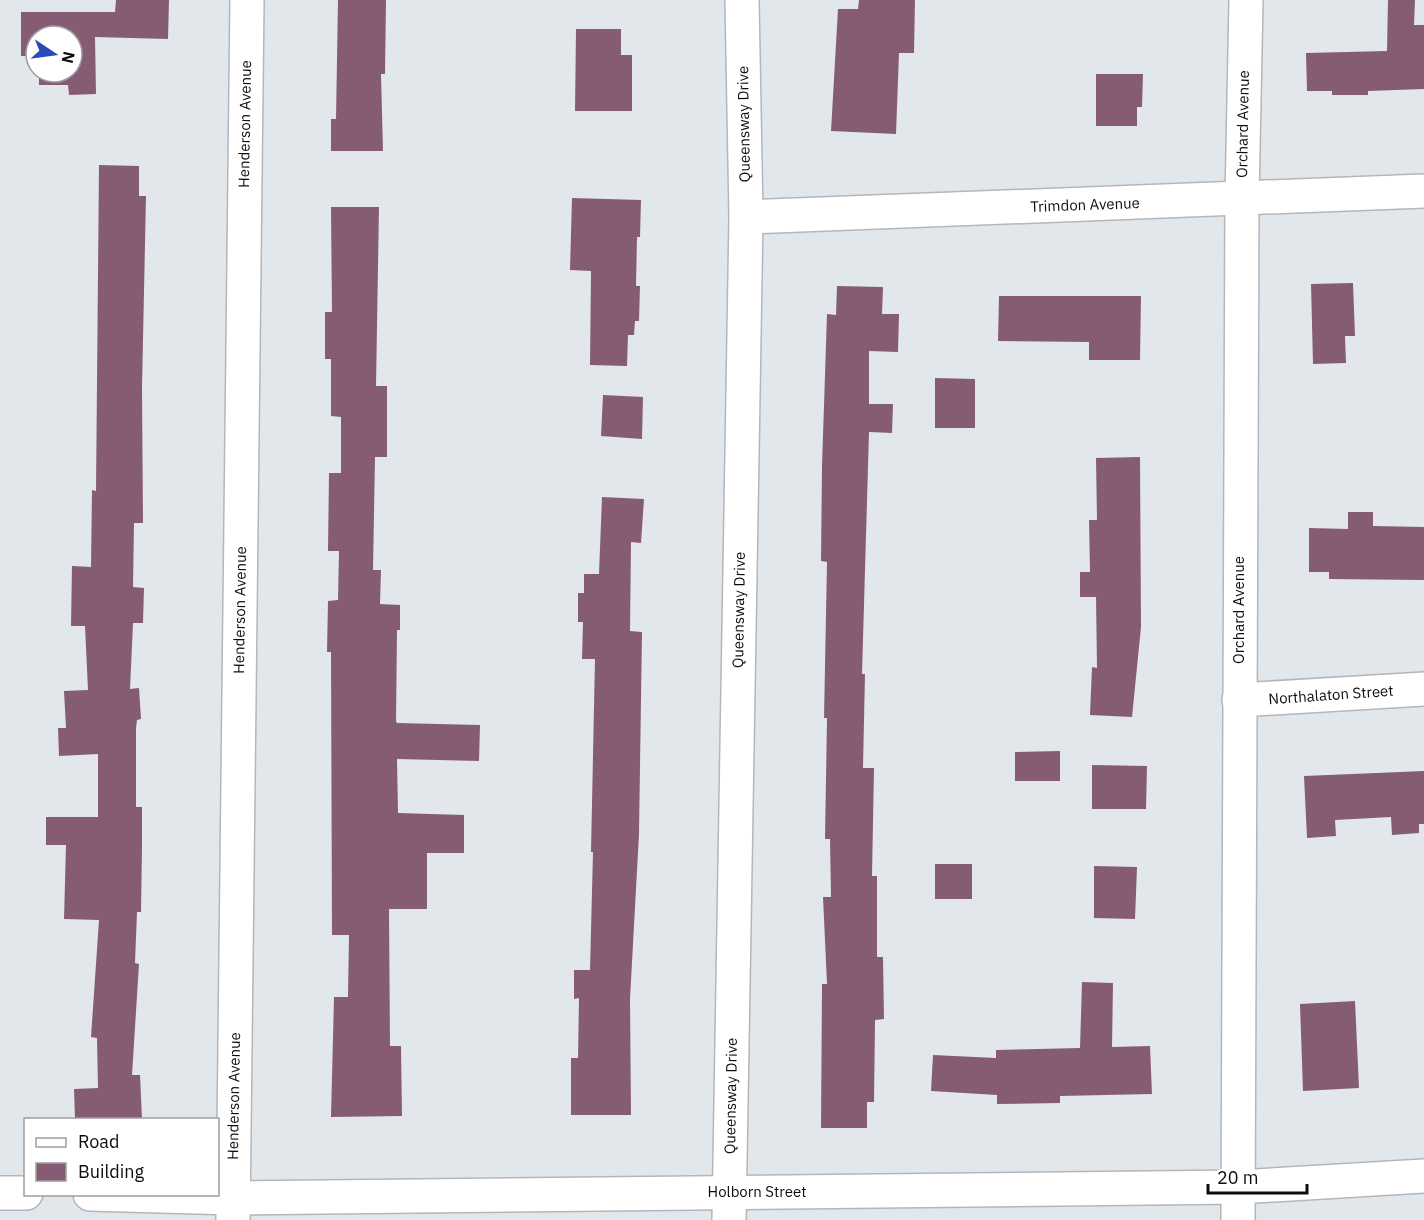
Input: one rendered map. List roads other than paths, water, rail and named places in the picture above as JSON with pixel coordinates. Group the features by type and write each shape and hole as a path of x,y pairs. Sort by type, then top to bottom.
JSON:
{"street":[{"name":"Henderson Avenue","path":"233,1209 247,0"},
{"name":"Queensway Drive","path":"730,1206 746,217 742,0"},
{"name":"Orchard Avenue","path":"1238,1220 1242,199 1246,0"},
{"name":"Trimdon Avenue","path":"746,217 1424,191"},
{"name":"Northalaton Street","path":"1239,700 1424,689"},
{"name":"Holborn Street","path":"109,1196 233,1209 730,1206 1238,1187 1424,1176"},
{"path":"0,1192 24,1193"}]}
